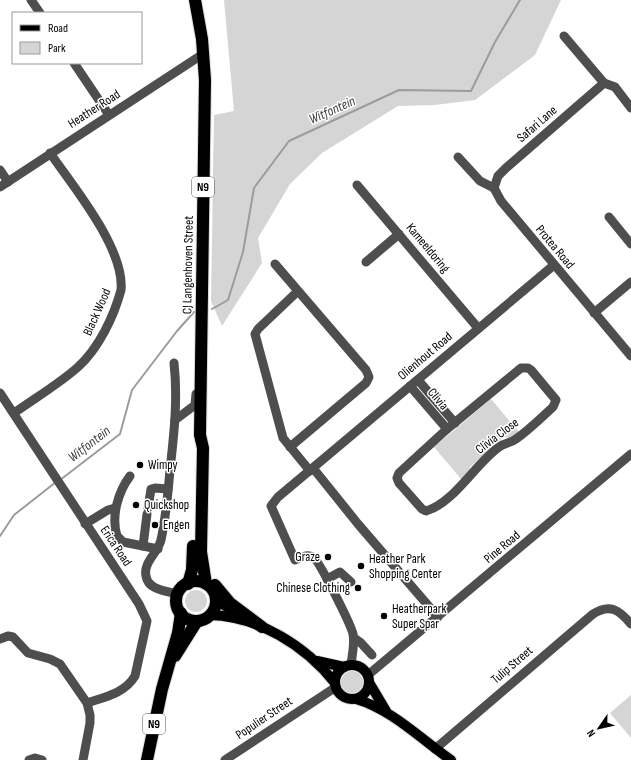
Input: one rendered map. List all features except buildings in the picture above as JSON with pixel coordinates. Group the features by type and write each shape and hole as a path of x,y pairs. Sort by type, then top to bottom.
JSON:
{"highway":[{"name":"CJ Langenhoven Street","path":"188,584 193,562 196,462 200,435 205,101 203,54 195,0"},
{"name":"CJ Langenhoven Street","path":"200,435 203,448 201,561 206,584"},
{"path":"201,532 206,563 217,588 230,603 262,627"},
{"path":"178,594 183,587 188,584 199,582 206,584"},
{"name":"N9","path":"206,584 216,599"},
{"name":"N9","path":"147,760 162,689 171,661 181,613 177,604 178,594"},
{"path":"181,613 186,618 197,621 210,616 215,608 216,599"},
{"name":"N9","path":"171,661 197,621"}],"main road":[{"path":"216,599 244,620"},
{"path":"210,616 244,620 262,627 289,642 316,661 344,697 367,703 389,714 451,760"},
{"path":"316,661 362,668 389,714"},
{"path":"336,685 338,673 348,666"},
{"path":"356,699 364,695 369,680"}],"street":[{"path":"31,0 39,12"},
{"path":"564,36 604,83 615,87 631,108"},
{"name":"Heather Road","path":"4,184 203,54"},
{"path":"75,64 109,115"},
{"name":"Safari Lane","path":"494,188 496,179 502,172 604,83"},
{"name":"Black Wood","path":"14,413 78,366 89,355 104,331 122,290 121,275 106,237 50,153"},
{"name":"Protea Road","path":"458,158 480,181 494,188 501,201 631,356"},
{"path":"0,170 4,184"},
{"name":"Kameeldoring","path":"357,185 478,328"},
{"path":"609,217 631,244"},
{"path":"366,262 399,234"},
{"path":"275,264 366,370 369,377 366,383 290,447"},
{"name":"Olienhout Road","path":"327,579 318,560 312,556 305,556 295,560 271,506 278,497 554,265"},
{"path":"594,313 631,282"},
{"path":"298,291 258,329 255,334 282,436 438,617"},
{"path":"174,363 176,393 175,420 168,489 158,549 146,566 145,573 147,580 156,588 178,594"},
{"path":"175,420 195,405 201,364"},
{"name":"Clivia Close","path":"522,368 528,368 531,370 556,400 553,407 516,439 500,447 436,508 426,512 400,483 398,475 400,471 455,423 522,368"},
{"name":"Clivia","path":"418,380 455,423"},
{"name":"Clivia","path":"410,386 447,429"},
{"name":"Erica Road","path":"0,393 139,604 147,621 132,681 121,690 87,703"},
{"name":"Pine Road","path":"369,680 389,659 631,454"},
{"path":"130,476 122,487 115,508 118,538 123,542 158,549"},
{"path":"143,546 151,489 168,489"},
{"path":"85,524 108,510 115,508"},
{"path":"348,666 354,638 351,627 327,579 340,572 351,582"},
{"name":"Tulip Street","path":"435,749 593,614 602,608 609,608 620,613 631,624"},
{"path":"0,639 13,636 28,653 57,662 87,703 90,723 83,760"},
{"path":"354,638 372,655"},
{"name":"Populier Street","path":"225,760 336,685"},
{"path":"28,760 35,758 42,760"}],"green space":[{"path":"224,0 561,0 535,55 475,100 435,105 398,106 322,153 290,184 258,238 262,263 222,326 211,301 214,115 234,111"},
{"path":"491,399 519,432 511,438 504,437 470,467 469,473 461,479 434,447"},
{"path":"196,590 204,593 207,601 204,609 196,612 188,609 185,601 188,593"},
{"path":"352,671 360,674 363,682 360,690 352,693 344,690 341,682 344,674"},
{"path":"631,695 631,738 610,713"}],"waterway":[{"name":"Witfontein","path":"212,309 228,300 243,252 254,188 289,141 399,90 471,91 495,42 520,0"},
{"name":"Witfontein","path":"60,480 120,434 132,390 177,331 194,312"},
{"name":"Witfontein","path":"0,536 14,515 56,482"}],"place":[{"name":"Wimpy","path":"140,465"},
{"name":"Quickshop","path":"136,505"},
{"name":"Engen","path":"155,525"},
{"name":"Graze","path":"328,557"},
{"name":"Heather Park Shopping Center","path":"361,566"},
{"name":"Chinese Clothing","path":"358,588"},
{"name":"Heatherpark Super Spar","path":"384,616"}]}
